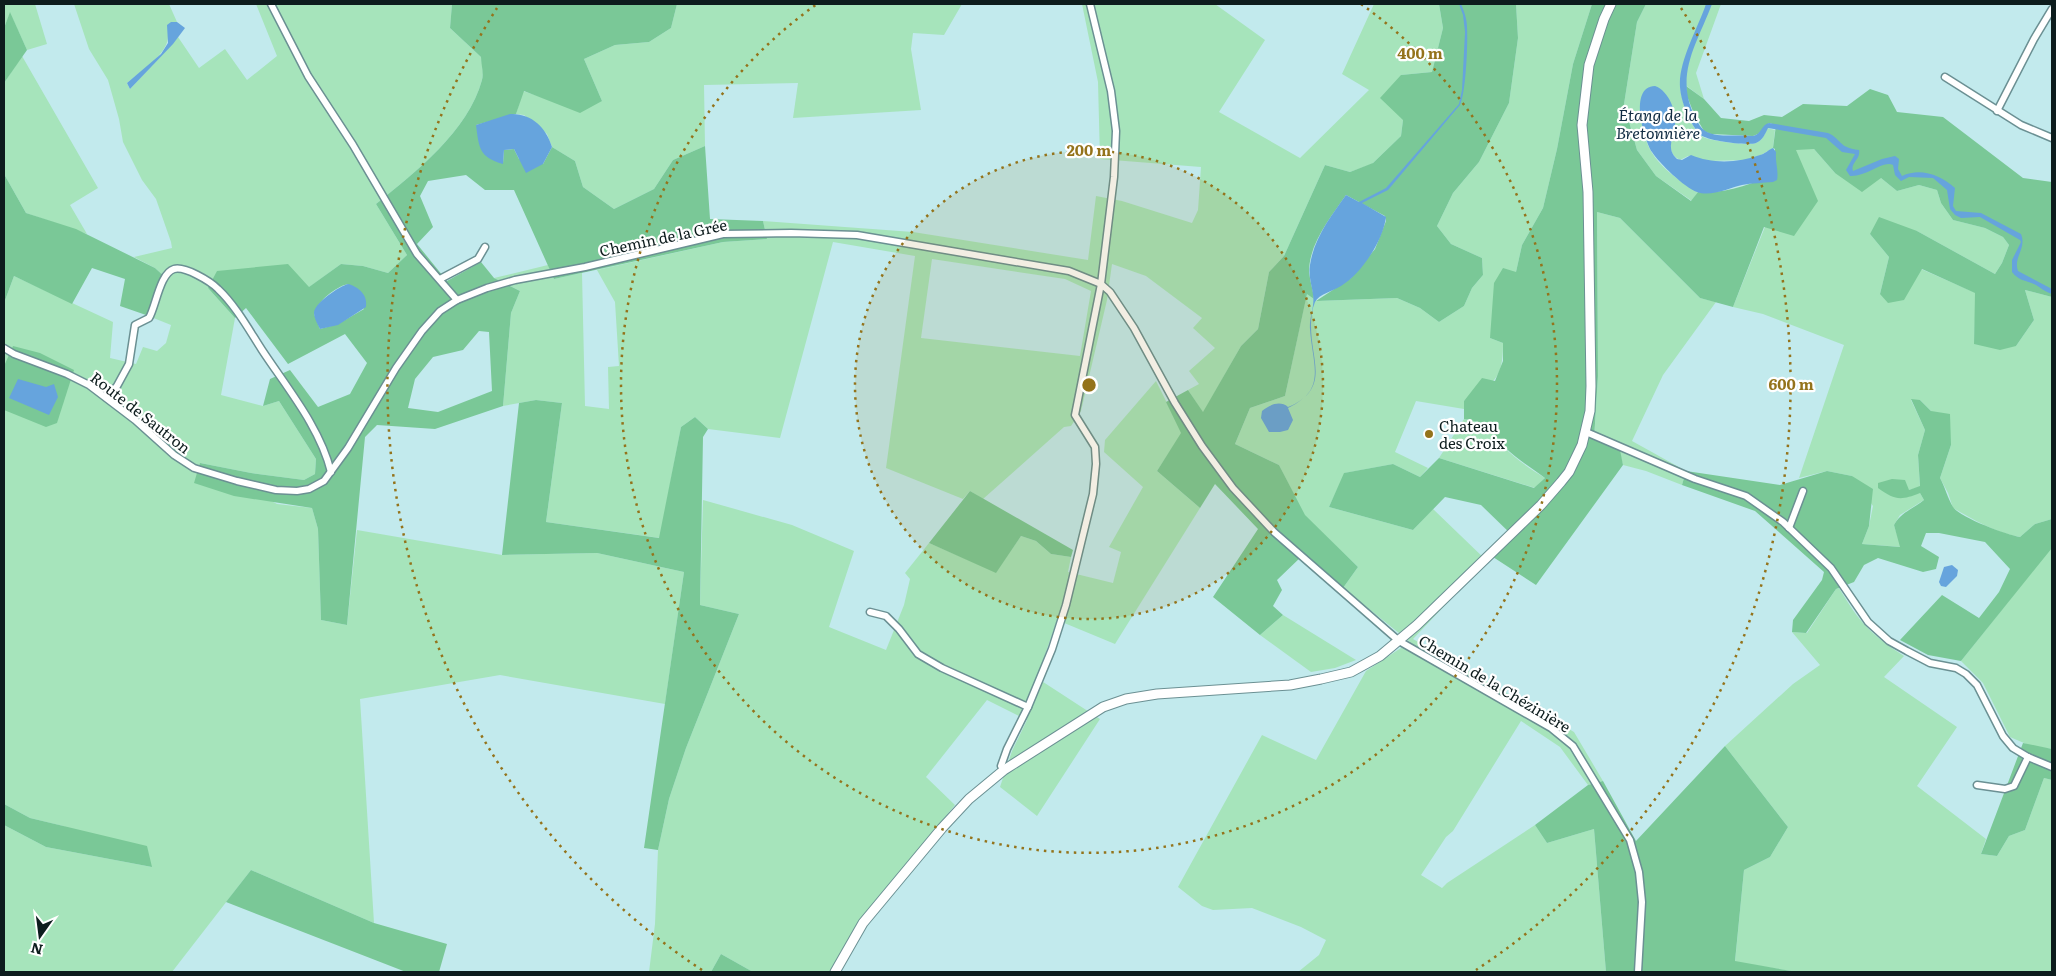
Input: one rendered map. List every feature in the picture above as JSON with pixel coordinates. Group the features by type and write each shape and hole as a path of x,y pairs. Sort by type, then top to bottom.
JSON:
{"street":[{"path":"271,4 308,76 353,144 417,254 457,300"},
{"path":"1004,770 1002,766 1007,749 1028,707 1055,640 1066,605 1093,494 1096,464 1095,447 1075,415 1101,284 1114,177 1116,131 1111,91 1090,4"},
{"path":"835,972 863,923 942,828 969,799 1004,770 1103,707 1126,699 1157,694 1290,685 1351,672 1380,656 1399,641 1552,494 1574,462 1586,432 1590,411 1588,192 1582,125 1590,65 1604,19 1611,4"},
{"path":"1997,111 2034,39 2052,9"},
{"path":"1946,77 2021,125 2052,138"},
{"name":"Chemin de la Grée","path":"324,481 348,448 396,368 422,330 440,311 457,300 486,288 515,280 585,267 723,234 791,233 857,236 1069,271 1101,284"},
{"path":"440,279 478,259 485,247"},
{"path":"107,398 117,386 132,354 135,325 149,318 162,282 168,272 173,269 184,270 211,283 235,309 312,427 320,441 331,472"},
{"name":"Chemin de la Chézinière","path":"1101,284 1110,292 1122,308 1202,446 1233,488 1274,532 1399,641 1551,728 1573,746 1622,825 1635,853 1642,902 1638,972"},
{"name":"Route de Sautron","path":"4,348 14,354 67,374 89,385 174,455 194,468 229,479 276,490 297,491 309,489 324,481"},
{"path":"1586,432 1695,479 1746,496 1790,528 1831,568 1868,622 1889,641 1930,663 1956,668 1966,674 1977,685 2003,736 2013,748 2028,757 2052,767"},
{"path":"1790,528 1803,491"},
{"path":"870,612 886,616 899,629 918,654 942,668 1028,707"},
{"path":"1977,785 2005,790 2014,786 2028,757"}],"green space":[{"path":"4,4 35,4 47,44 27,50 10,13 4,28"},
{"path":"74,4 169,4 177,22 171,22 167,42 159,56 127,83 130,89 178,37 199,68 225,49 247,80 277,56 256,4 452,4 450,28 481,57 482,80 475,99 453,133 423,164 376,204 407,255 388,273 363,266 341,264 308,288 208,288 235,318 221,395 263,406 279,401 316,459 315,474 304,480 251,473 200,463 277,504 312,508 318,529 321,620 347,625 357,530 502,555 597,553 684,572 665,704 500,675 360,699 374,923 251,870 172,972 4,972 4,825 46,847 152,867 63,826 30,818 4,804 4,303 14,276 113,322 110,358 136,364 143,347 157,351 166,343 171,325 146,315 167,279 155,268 134,257 172,248 171,242 156,199 142,180 123,142 119,119 108,80 89,49"},
{"path":"452,4 677,4 671,28 649,42 615,45 584,59 602,101 580,113 524,91 516,114 476,125 503,163 504,150 514,149 519,159 543,164 552,147 575,161 583,187 614,209 654,189 673,160 705,146 710,219 763,221 767,239 723,242 554,279 514,190 485,190 466,175 428,181 420,196 433,227 417,244 447,281 481,262 494,278 520,291 511,313 503,406 435,429 377,425 365,437 347,625 321,620 318,529 312,508 234,496 194,483 200,463 251,473 304,480 315,474 316,459 279,401 263,406 270,379 290,370 318,407 350,394 367,363 345,334 288,364 246,308 235,318 208,288 217,271 288,264 309,287 341,264 363,266 388,273 407,255 376,204 423,164 453,133 475,99 483,77 481,57 450,28","holes":["348,284 364,309 338,324 320,329 314,314 319,304 338,288","479,331 489,332 492,391 438,412 408,408 415,379 433,357 463,350"]},
{"path":"677,4 962,4 944,35 913,33 911,49 921,110 793,118 798,83 704,85 705,146 673,160 654,189 614,209 583,187 575,161 552,147 547,134 524,115 516,114 523,91 547,99 602,101 584,59 615,45 649,42 671,28"},
{"path":"1082,4 1215,4 1265,40 1219,112 1300,158 1369,90 1342,74 1374,4 1439,4 1443,28 1432,72 1401,75 1403,120 1401,136 1372,164 1350,172 1325,165 1284,256 1269,272 1258,329 1241,346 1203,413 1188,390 1199,384 1189,371 1215,348 1193,328 1202,318 1146,276 1112,264 1107,300 1081,411 1071,426 1064,427 983,499 970,491 963,499 886,468 915,256 833,242 780,438 708,429 695,417 681,427 660,538 546,522 562,403 536,400 503,406 511,313 520,291 494,278 548,265 554,279 582,273 585,406 609,409 608,367 619,366 615,302 597,270 723,242 767,239 763,221 913,232 1088,260 1096,196 1122,201 1192,223 1198,210 1201,167 1100,159 1098,82","holes":["932,259 1065,279 1091,291 1080,356 921,338"]},
{"path":"1439,4 1516,4 1518,38 1509,103 1479,162 1453,193 1437,226 1451,244 1482,258 1483,275 1472,288 1464,306 1439,322 1420,308 1397,298 1316,301 1351,278 1375,249 1386,221 1385,216 1346,195 1328,221 1317,241 1310,261 1309,272 1314,299 1307,294 1285,396 1250,408 1235,444 1279,465 1305,515 1358,567 1343,588 1303,555 1277,580 1282,590 1273,606 1283,615 1260,635 1213,597 1258,529 1215,484 1200,508 1157,471 1181,433 1166,402 1188,390 1203,412 1241,346 1258,329 1269,272 1284,256 1325,165 1350,172 1373,163 1401,136 1403,120 1380,98 1401,75 1432,72 1443,28"},
{"path":"1516,4 1592,4 1573,64 1557,149 1543,208 1522,245 1516,272 1490,338 1503,343 1503,356 1499,373 1490,384 1464,401 1464,409 1416,401 1395,452 1428,468 1420,477 1393,464 1345,473 1329,507 1413,530 1433,509 1487,561 1413,639 1574,732 1603,781 1588,785 1560,747 1521,721 1453,831 1446,837 1421,875 1442,888 1535,825 1547,843 1594,829 1606,972 1298,972 1319,955 1326,940 1301,927 1252,908 1213,910 1202,906 1178,887 1262,735 1316,760 1366,671 1410,642 1343,588 1358,567 1304,515 1279,465 1235,444 1250,408 1285,396 1307,293 1316,301 1397,298 1420,308 1439,322 1464,306 1472,288 1483,275 1482,258 1451,244 1437,226 1453,193 1479,162 1509,103 1518,38"},
{"path":"1592,4 1646,4 1637,22 1624,104 1637,150 1656,176 1691,201 1698,192 1729,190 1777,172 1775,149 1773,148 1776,125 1769,123 1758,134 1753,136 1711,134 1704,131 1694,114 1687,96 1686,86 1704,99 1721,118 1749,121 1764,115 1782,117 1803,104 1847,106 1870,89 1888,95 1897,112 1943,117 2023,178 2052,182 2052,297 2025,290 2034,320 2016,346 2000,350 1974,344 1975,293 1922,269 1904,300 1888,303 1880,294 1889,257 1870,234 1879,217 1917,231 1995,274 2002,263 2009,245 2003,237 1985,228 1953,220 1941,203 1937,190 1919,185 1897,191 1881,178 1862,192 1835,173 1814,149 1796,150 1818,201 1794,236 1764,227 1733,307 1700,298 1620,218 1597,212 1598,376 1594,439 1620,450 1623,465 1536,585 1493,557 1514,537 1481,505 1445,497 1413,530 1329,507 1344,473 1393,464 1420,477 1439,458 1534,488 1545,478 1506,448 1493,433 1489,424 1464,419 1464,401 1482,378 1495,381 1503,361 1503,343 1490,338 1494,283 1503,268 1516,272 1522,245 1543,208 1557,149 1573,64"},
{"path":"1646,4 1721,4 1696,73 1704,99 1680,81 1681,95 1686,111 1698,133 1703,137 1714,140 1752,144 1760,140 1767,128 1775,130 1773,148 1761,155 1746,160 1706,161 1688,156 1680,160 1674,156 1671,146 1675,123 1673,113 1650,87 1644,92 1644,125 1648,145 1652,154 1665,169 1698,192 1692,201 1656,176 1637,150 1624,104 1637,22"},
{"path":"10,12 27,50 4,83 4,28"},
{"path":"22,56 98,188 70,205 87,234 26,213 4,174 4,83"},
{"path":"1796,149 1814,149 1835,173 1881,178 1897,191 1919,185 1937,190 1941,203 1953,220 1985,228 2003,237 2009,245 2002,263 1995,274 1917,231 1870,234 1889,257 1880,294 1921,269 1976,293 1974,344 2016,346 2034,320 2025,290 2052,297 2052,519 2035,524 2020,537 1994,529 1953,508 1940,478 1951,445 1931,411 1920,400 1911,400 1925,430 1918,455 1920,487 1909,490 1878,483 1920,493 1924,500 1900,515 1894,525 1901,547 1862,544 1869,526 1873,506 1852,476 1827,471 1799,478 1844,345 1763,314 1733,307"},
{"path":"4,174 26,213 76,229 155,268 167,279 146,315 120,306 125,279 92,268 72,304 14,276 4,303"},
{"path":"1597,212 1620,218 1700,298 1716,302 1663,375 1632,441 1686,471 1682,485 1646,471 1623,465 1619,450 1594,440 1598,376"},
{"path":"13,346 40,353 74,370 57,423 46,427 4,410 4,366"},
{"path":"1156,381 1182,433 1157,471 1200,508 1115,644 1057,620 1037,678 1100,719 1037,816 1000,787 1012,751 1027,720 987,700 926,777 955,805 864,915 831,972 753,972 721,954 711,972 649,972 655,924 658,850 669,799 686,748 739,614 700,605 703,500 792,525 854,551 829,627 886,650 904,605 910,579 905,573 929,543 996,572 1021,536 1036,541 1051,554 1071,557 1068,572 1113,583 1121,552 1109,547 1143,487 1104,452 1105,440"},
{"path":"1911,399 1920,400 1931,411 1950,414 1951,445 1940,478 1951,504 1957,511 1984,525 2020,537 2035,524 2052,519 2052,548 1961,661 1928,655 1900,640 1942,595 1979,618 1999,592 2010,569 1985,542 1939,533 1926,533 1921,546 1939,557 1936,569 1923,572 1878,558 1864,565 1854,582 1836,589 1806,633 1792,632 1793,620 1822,580 1824,572 1755,511 1682,485 1686,471 1780,485 1827,471 1852,476 1873,489 1869,526 1862,544 1900,547 1894,525 1904,514 1924,500 1920,493 1902,498 1893,497 1878,488 1878,483 1892,479 1905,480 1909,490 1920,486 1918,455 1925,430"},
{"path":"536,400 562,403 546,522 659,538 681,427 695,417 708,429 703,437 700,605 739,614 686,748 669,799 658,850 644,848 684,572 597,553 502,555 519,403"},
{"path":"1464,419 1489,424 1493,433 1512,455 1545,478 1535,488 1439,458"},
{"path":"970,491 1073,550 1071,557 1051,554 1036,541 1021,536 996,573 929,543"},
{"path":"2051,548 2052,749 2031,746 2010,737 1983,683 1961,661"},
{"path":"1839,588 1866,626 1882,641 1904,656 1884,677 1957,727 1917,786 1986,839 1981,854 1997,856 2009,836 2025,830 2044,778 2052,780 2052,972 1797,972 1735,962 1744,870 1770,857 1788,827 1725,746 1793,684 1820,665 1792,632 1807,633 1836,589"},
{"path":"1283,615 1356,660 1335,668 1311,672 1260,635"},
{"path":"2023,743 2052,749 2052,780 2044,778 2025,830 2009,836 1997,856 1981,854"},
{"path":"1725,746 1788,827 1770,857 1744,870 1735,961 1797,972 1606,972 1594,829 1547,843 1535,825 1588,785 1603,781 1636,841"},
{"path":"4,804 30,818 147,846 152,867 46,847 4,825"},
{"path":"251,870 374,923 447,944 439,972 406,972 226,902"},
{"path":"721,954 753,972 711,972"}],"water":[{"path":"1459,4 1461,4 1466,21 1467,44 1465,79 1460,105 1388,190 1362,203 1386,217 1384,226 1376,246 1356,274 1349,281 1323,295 1315,302 1311,325 1316,373 1314,383 1309,392 1315,375 1310,325 1313,299 1309,273 1315,246 1324,228 1346,195 1359,202 1386,188 1459,104 1462,90 1465,32 1463,15"},
{"path":"1706,4 1712,4 1694,46 1687,73 1689,102 1695,117 1703,129 1717,135 1753,136 1769,123 1828,133 1843,145 1859,150 1852,168 1853,171 1882,159 1895,156 1899,159 1898,169 1902,176 1909,173 1923,172 1943,179 1955,188 1953,206 1956,211 1981,213 2021,234 2022,244 2017,261 2018,271 2052,289 2052,294 2020,279 2012,272 2012,260 2021,242 2020,240 1980,217 1961,218 1955,215 1950,209 1947,190 1933,178 1909,177 1901,181 1895,175 1893,165 1889,164 1856,176 1850,176 1846,170 1855,154 1842,152 1826,138 1768,128 1764,137 1752,144 1719,141 1701,135 1693,125 1684,106 1680,77 1685,56"},
{"path":"171,22 177,22 185,28 173,44 130,89 127,83 161,54 168,43 167,25"},
{"name":"Étang de la Bretonnière","path":"1655,86 1668,97 1675,115 1671,148 1677,159 1682,160 1691,155 1708,160 1734,161 1752,158 1773,148 1776,152 1777,180 1742,185 1720,192 1708,193 1697,192 1686,186 1655,157 1645,136 1640,114 1640,104 1642,95 1647,89"},
{"path":"510,114 525,116 537,123 546,133 552,147 543,164 526,173 514,149 504,150 503,164 485,155 478,140 476,125"},
{"path":"348,284 362,292 366,299 366,307 338,325 320,329 314,313 315,309 328,296"},
{"path":"18,379 46,387 54,384 58,397 49,415 9,398"},
{"path":"1301,400 1288,408 1293,420 1288,430 1269,432 1261,418 1262,411 1275,404 1282,404 1288,407"},
{"path":"1952,565 1958,570 1957,576 1946,587 1941,586 1939,582 1944,567"}],"place":[{"name":"Chateau des Croix","path":"1429,434"}]}
